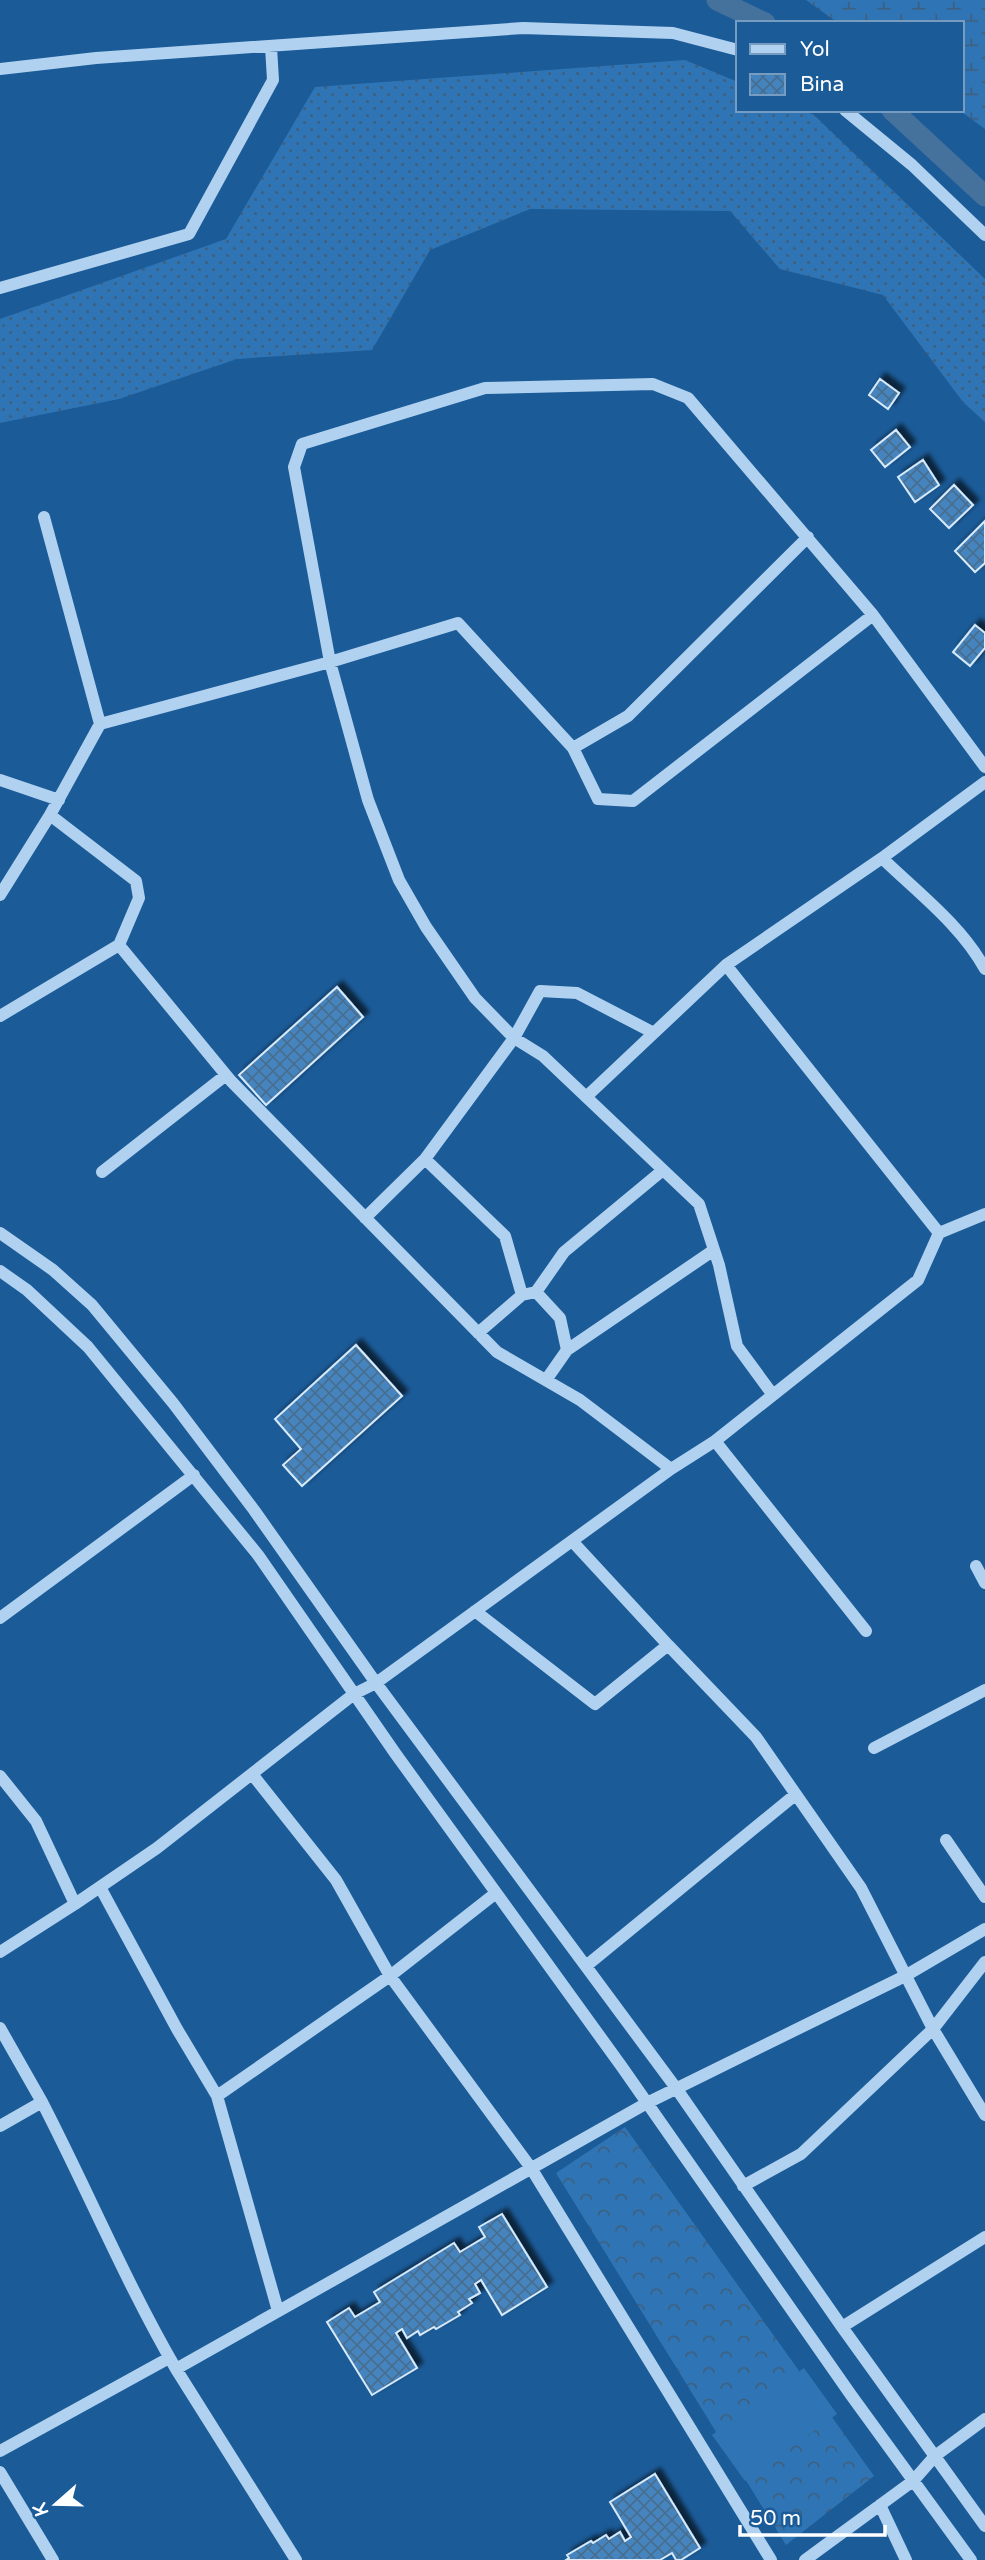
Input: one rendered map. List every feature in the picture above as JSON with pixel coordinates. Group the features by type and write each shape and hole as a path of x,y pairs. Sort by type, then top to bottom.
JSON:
{"street":[{"path":"0,69 96,58 523,28 673,33 736,49"},
{"path":"0,288 189,233 273,79 271,47"},
{"path":"847,112 912,165 985,235"},
{"path":"773,1395 737,1346 714,1250 699,1204 543,1056 514,1038 475,998 426,927 399,880 368,800 330,662 294,467 302,444 485,388 653,384 688,398 873,615 985,767"},
{"path":"0,895 59,800 100,724 44,517"},
{"path":"573,748 628,716 808,537"},
{"path":"100,724 330,662 458,623 573,748 598,799 634,801 873,615"},
{"path":"0,779 59,800"},
{"path":"586,1097 726,965 882,858 985,782"},
{"path":"0,1016 119,945 139,898 136,881 50,815"},
{"path":"882,858 949,922 985,969"},
{"path":"119,945 226,1075 497,1352 580,1400 671,1469"},
{"path":"726,965 939,1233"},
{"path":"365,1218 425,1158 514,1038 540,991 577,993 654,1033"},
{"path":"102,1172 226,1075"},
{"path":"425,1158 505,1236 522,1295"},
{"path":"478,1333 522,1295 536,1292 564,1252 663,1170"},
{"path":"0,1952 157,1848 355,1694 376,1683 671,1469 715,1441 918,1280 939,1233 985,1214"},
{"path":"0,1233 53,1270 92,1305 173,1403 254,1510 376,1683 676,2088 842,2327 985,2526"},
{"path":"546,1380 567,1350 714,1250"},
{"path":"0,1270 37,1299 88,1347 258,1555 971,2560"},
{"path":"536,1292 560,1318 567,1350"},
{"path":"715,1441 866,1631"},
{"path":"0,1618 194,1475"},
{"path":"572,1541 756,1737 861,1888 933,2029 985,2115"},
{"path":"976,1566 985,1583"},
{"path":"475,1611 595,1704 668,1645"},
{"path":"874,1748 985,1690"},
{"path":"252,1774 336,1880 390,1976 531,2168 771,2560"},
{"path":"0,1776 36,1821 75,1904"},
{"path":"586,1966 795,1794"},
{"path":"946,1840 985,1897"},
{"path":"100,1887 217,2096 278,2311"},
{"path":"217,2096 390,1976 496,1893"},
{"path":"0,2451 278,2311 647,2103 905,1976 985,1929"},
{"path":"743,2186 802,2154 933,2029 985,1962"},
{"path":"0,2028 76,2169 133,2292 172,2363 296,2560"},
{"path":"0,2126 41,2102"},
{"path":"842,2327 985,2237"},
{"path":"805,2560 914,2481 935,2456 985,2419"},
{"path":"0,2472 53,2560"},
{"path":"880,2505 906,2560"}],"green space":[{"path":"806,0 985,0 985,129 962,112 964,112 964,21 835,21"},
{"path":"685,60 736,81 736,112 807,112 814,115 985,279 985,422 963,402 883,295 780,269 730,211 530,209 430,250 372,350 237,359 119,399 0,423 0,319 226,239 315,87"},
{"path":"625,2127 874,2476 786,2545 556,2173"},
{"path":"804,2368 837,2414 745,2481 712,2435"}],"building":[{"path":"880,379 899,393 888,409 869,395"},
{"path":"896,430 910,447 885,467 871,450"},
{"path":"923,460 939,485 915,502 898,477"},
{"path":"954,485 973,505 949,528 930,509"},
{"path":"985,521 985,563 975,572 955,551"},
{"path":"975,625 985,633 985,648 970,666 953,652"},
{"path":"337,987 363,1017 266,1105 239,1075"},
{"path":"356,1345 402,1396 302,1486 283,1465 301,1449 275,1419"},
{"path":"502,2214 547,2287 502,2315 481,2280 475,2284 480,2293 469,2299 472,2303 458,2312 460,2315 420,2335 418,2331 407,2338 402,2329 396,2333 417,2368 372,2395 327,2322 349,2308 355,2317 380,2302 374,2292 454,2243 460,2252 485,2237 479,2227"},
{"path":"655,2474 700,2548 681,2560 676,2560 672,2553 660,2560 566,2560 569,2558 567,2555 606,2535 609,2539 620,2532 625,2541 631,2537 610,2502"}],"waterway":[{"path":"717,0 761,21"},
{"path":"894,112 985,196"}]}
